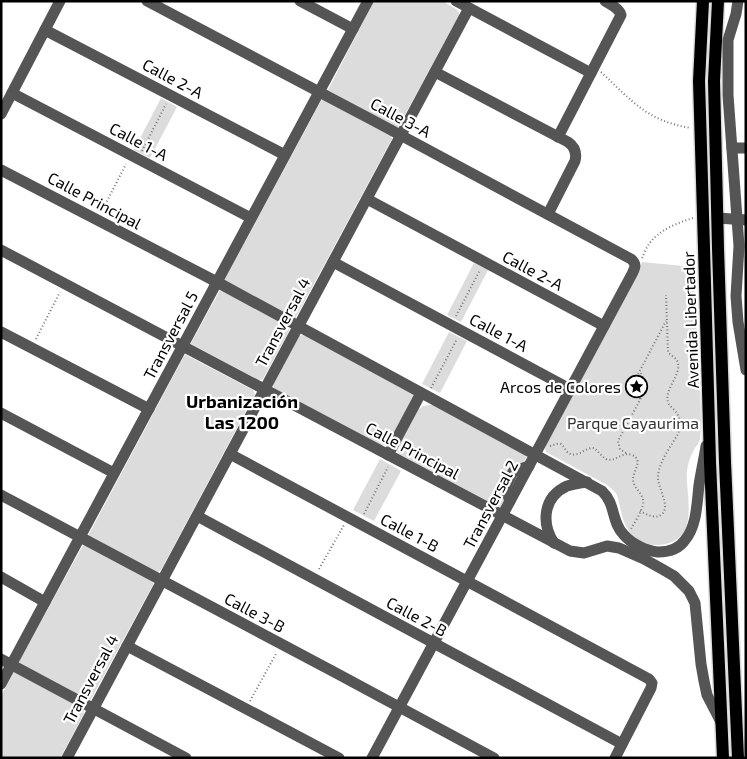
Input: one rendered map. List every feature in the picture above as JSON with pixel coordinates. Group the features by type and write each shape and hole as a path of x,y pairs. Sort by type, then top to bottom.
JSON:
{"main road":[{"name":"Avenida Libertador","path":"703,1 699,81 709,430 723,758"},
{"name":"Avenida Libertador","path":"718,1 722,36 714,81 725,452 738,758"},
{"path":"703,217 718,218"}],"street":[{"path":"1,114 60,1"},
{"name":"Calle 3-A","path":"147,1 548,214 631,259 636,265"},
{"path":"300,1 353,29"},
{"name":"Transversal 5","path":"1,684 368,1"},
{"path":"456,1 593,70"},
{"path":"558,137 620,18 621,13 617,8 605,1"},
{"path":"738,1 736,14 722,36 732,148 742,220 736,296 746,370"},
{"name":"Transversal 4","path":"67,758 469,8"},
{"name":"Calle 2-A","path":"46,30 285,155"},
{"path":"435,72 574,147 576,154 574,166 548,214"},
{"name":"Calle 1-A","path":"12,93 251,218"},
{"path":"732,148 746,148"},
{"name":"Calle Principal","path":"1,170 217,282 587,482 607,496 617,524 627,538"},
{"name":"Calle 2-A","path":"367,199 604,326"},
{"path":"718,218 742,220"},
{"name":"Calle Principal","path":"1,250 570,552 584,553 607,546 620,548 674,576 689,591 695,603 701,664 707,695 721,723"},
{"name":"Calle 1-A","path":"333,262 570,389"},
{"name":"Transversal 2","path":"372,758 636,265"},
{"path":"1,332 149,409"},
{"path":"391,456 424,394"},
{"path":"1,414 114,473"},
{"path":"627,538 642,548 656,552 674,549 686,540 692,527 695,513 709,430"},
{"name":"Calle 1-B","path":"230,454 646,676 651,681 651,688 622,744"},
{"path":"554,543 549,535 545,516 550,502 566,487 587,482"},
{"name":"Calle 3-B","path":"1,496 494,758"},
{"name":"Calle 2-B","path":"197,516 622,744"},
{"path":"1,578 45,602"},
{"path":"127,646 339,758"},
{"path":"1,658 186,758"},
{"path":"615,758 622,744"}],"path":[{"path":"593,70 646,113 675,125 701,129"},
{"path":"97,220 171,95"},
{"path":"636,265 650,244 661,232 692,218 703,217"},
{"path":"424,394 456,328 484,262"},
{"path":"31,348 64,284"},
{"path":"640,511 652,516 664,512 664,500 658,483 658,476 680,428 678,415 667,400 678,364 668,352 666,295"},
{"path":"640,400 633,387 634,382 667,319"},
{"path":"627,538 643,501 633,480 637,461 635,457 627,454 620,448 618,441 647,389 648,385 640,371"},
{"path":"535,454 559,443 574,455 590,448 596,449 608,460 627,454"},
{"path":"359,523 391,456"},
{"path":"314,579 348,517"},
{"path":"246,709 282,644"}],"green space":[{"path":"374,1 442,1 459,12 398,127 328,90"},
{"path":"161,98 177,107 150,158 134,150"},
{"path":"323,99 391,135 392,139 295,319 225,281 225,279"},
{"name":"Parque Cayaurima","path":"642,262 694,267 701,408 700,439 691,456 687,470 689,509 686,528 674,541 658,545 648,544 636,538 628,530 623,520 616,493 607,485 546,452 545,448"},
{"path":"474,263 488,270 461,322 447,315"},
{"path":"220,290 288,326 289,331 263,379 259,380 191,344"},
{"path":"449,332 467,341 440,393 422,384"},
{"path":"303,335 413,394 388,444 380,445 274,388 273,385 299,336"},
{"path":"186,355 253,390 255,394 161,570 158,572 89,536 89,534"},
{"path":"433,405 525,455 526,458 501,508 399,454 397,451 418,410 423,406"},
{"path":"380,459 401,471 374,521 353,510"},
{"path":"83,545 153,582 89,700 20,663"},
{"path":"14,672 84,709 84,714 60,758 1,758 1,696"}],"place":[{"name":"Arcos de Colores","path":"637,386"}],"district":[{"name":"Urbanización Las 1200","path":"242,411"}]}
